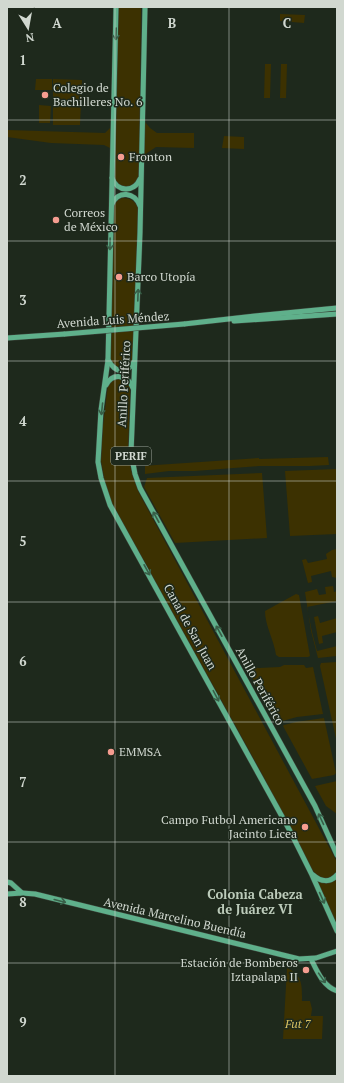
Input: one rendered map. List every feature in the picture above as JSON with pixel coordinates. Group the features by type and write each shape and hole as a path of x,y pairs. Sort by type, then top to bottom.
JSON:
{"main road":[{"name":"PERIF","path":"111,208 116,7"},
{"name":"Anillo Periférico","path":"145,7 141,207 131,454 135,474 140,488 315,806 337,855"},
{"path":"112,177 114,183 118,187 127,190 136,186 140,181 141,175"},
{"path":"111,208 117,197 127,194 139,201 141,207"},
{"name":"Canal de San Juan","path":"111,208 108,360 101,410 98,462 101,478 110,505 282,817 312,875 337,931"},
{"name":"Avenida Luis Méndez","path":"7,338 221,321 258,315 337,308"},
{"name":"Avenida Luis Méndez","path":"221,321 243,321 337,314"},
{"path":"108,360 114,368 120,371 129,369 135,361"},
{"path":"105,388 109,380 116,376 120,376 128,379 133,389"},
{"path":"312,875 325,881 332,880 337,875"},
{"path":"9,882 22,893"},
{"name":"Avenida Marcelino Buendía","path":"7,894 35,894 293,957 311,959 325,956 337,951"},
{"path":"311,959 322,980 337,991"}],"green space":[{"path":"119,7 141,7 139,178 137,184 124,189 113,178"},
{"path":"280,14 305,15 304,23 280,21"},
{"path":"265,64 271,64 270,98 264,98"},
{"path":"281,64 287,64 286,98 280,98"},
{"path":"36,79 52,79 52,90 35,90"},
{"path":"53,79 82,80 80,125 53,125"},
{"path":"39,105 51,106 50,123 39,123"},
{"path":"145,122 157,133 194,133 194,148 156,147 144,155"},
{"path":"110,128 110,148 104,145 51,143 7,137 7,130 105,133"},
{"path":"224,136 244,137 244,149 222,148"},
{"path":"122,198 132,200 139,209 132,363 125,369 118,369 111,362 112,210 118,200"},
{"path":"116,378 127,381 130,388 128,458 139,493 336,860 337,871 331,878 320,878 313,871 260,770 112,503 106,488 101,461 103,425 108,385"},
{"path":"328,457 329,465 259,466 195,471 169,471 145,474 145,466 259,459"},
{"path":"337,469 337,534 290,536 285,471"},
{"path":"262,473 267,538 175,543 144,487 147,478"},
{"path":"337,549 337,578 332,577 331,571 311,576 312,582 308,583 302,560 306,559 308,563 327,559 326,554"},
{"path":"333,586 334,592 337,591 337,601 307,607 305,592 317,589 319,595 326,594 325,587"},
{"path":"296,594 299,595 310,656 279,657 276,655 266,622 265,611"},
{"path":"308,614 317,651 337,646 337,656 318,658 311,631"},
{"path":"318,616 320,623 337,618 337,632 322,636 323,643 319,644 314,617"},
{"path":"337,662 337,743 320,666 321,663"},
{"path":"284,665 304,665 306,668 313,667 323,714 297,717 275,723 250,672 253,667 280,667"},
{"path":"324,718 336,773 334,775 312,779 283,726 296,722"},
{"path":"337,781 337,814 326,806 315,786"},
{"path":"337,878 337,924 316,881 327,883"},
{"name":"Fut 7","path":"287,968 299,978 302,1001 310,1001 312,1009 311,1016 323,1016 322,1039 283,1039"}],"place":[{"name":"Colegio de Bachilleres No. 6","path":"45,95"},
{"name":"Fronton","path":"121,157"},
{"name":"Correos de México","path":"56,220"},
{"name":"Barco Utopía","path":"119,277"},
{"name":"EMMSA","path":"111,752"},
{"name":"Campo Futbol Americano Jacinto Licea","path":"305,827"},
{"name":"Estación de Bomberos Iztapalapa II","path":"306,970"}],"district":[{"name":"Colonia Cabeza de Juárez VI","path":"255,902"}]}
